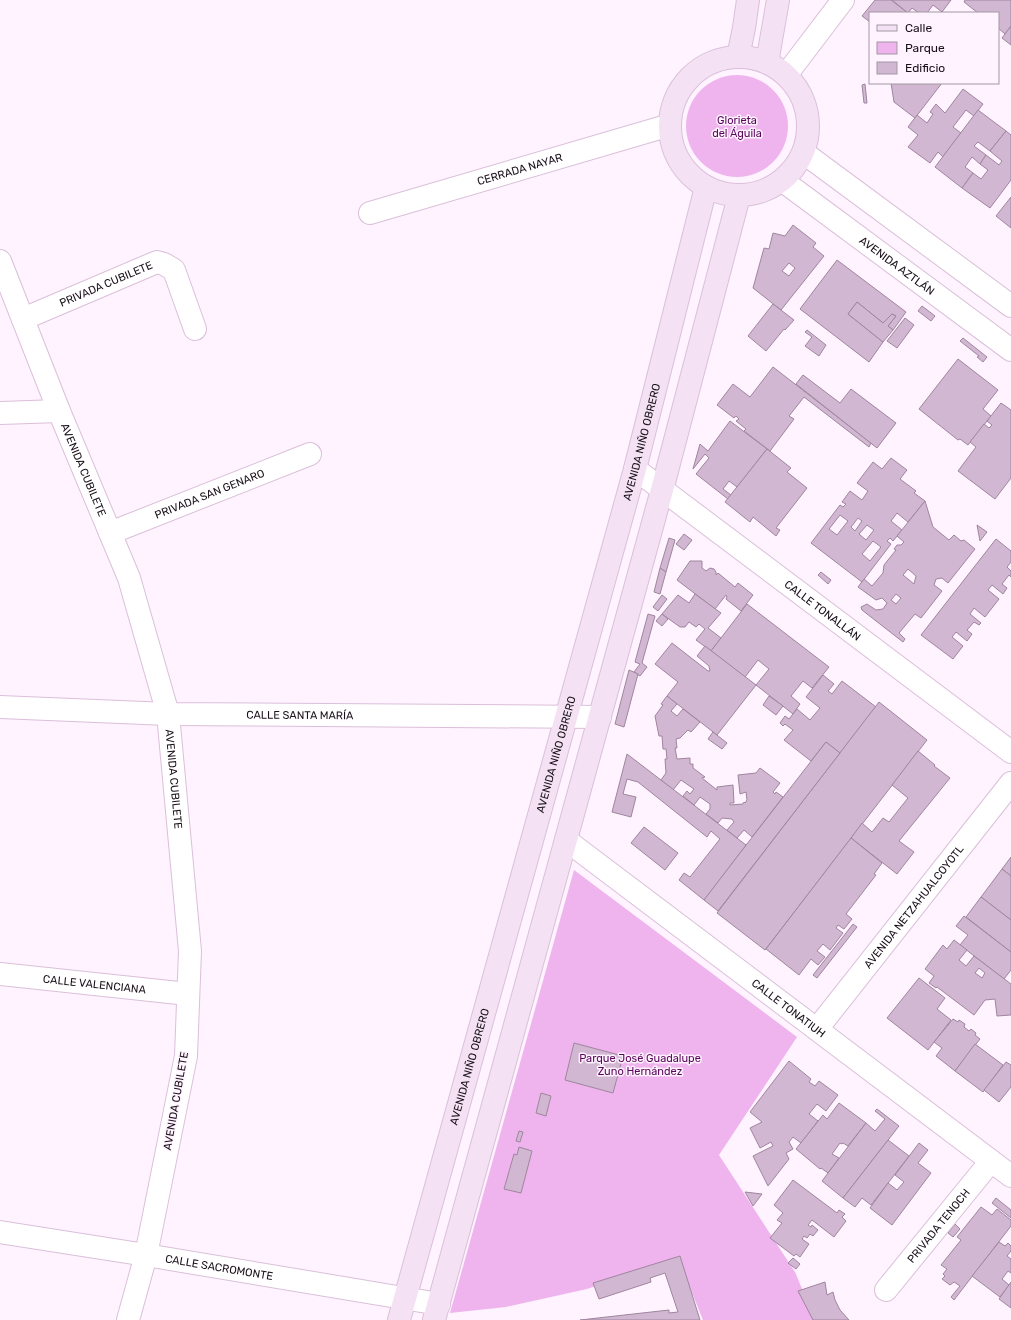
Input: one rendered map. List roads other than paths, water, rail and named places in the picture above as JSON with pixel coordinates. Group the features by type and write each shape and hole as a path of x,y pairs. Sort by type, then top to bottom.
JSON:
{"main road":[{"path":"738,56 748,0"},
{"path":"767,63 778,0"},
{"path":"738,56 753,58 767,63 786,75 797,88 805,103 809,120 808,137 804,153 792,173 783,181 769,189 754,194 739,196 722,194 706,187 684,168 676,154 672,140 670,125 672,110 677,96 685,83 696,72 708,64 738,56"},
{"name":"AVENIDA NIÑO OBRERO","path":"400,1320 635,469 706,187"},
{"path":"436,1312 662,490 739,196"}],"street":[{"path":"735,0 744,28"},
{"path":"786,75 843,0"},
{"name":"CERRADA NAYAR","path":"370,213 670,125"},
{"path":"804,153 1011,306"},
{"name":"AVENIDA AZTLÁN","path":"783,181 1011,350"},
{"name":"AVENIDA CUBILETE","path":"0,261 59,411 129,578 168,714 190,951 186,1056 146,1255 128,1320"},
{"name":"PRIVADA CUBILETE","path":"23,319 157,262 174,270 195,330"},
{"path":"0,413 59,411"},
{"name":"PRIVADA SAN GENARO","path":"110,533 310,454"},
{"name":"CALLE TONALLÁN","path":"635,469 1011,752"},
{"name":"CALLE SANTA MARÍA","path":"0,707 168,714 600,717"},
{"name":"AVENIDA NETZAHUALCOYOTL","path":"816,1029 1011,783"},
{"name":"CALLE TONATIUH","path":"566,840 1011,1176"},
{"name":"CALLE VALENCIANA","path":"0,974 188,994"},
{"name":"PRIVADA TENOCH","path":"886,1290 991,1161"},
{"name":"CALLE SACROMONTE","path":"0,1232 405,1298 436,1312"}],"park label":[{"name":"Glorieta del Águila","path":"737,126"},
{"name":"Parque José Guadalupe Zuno Hernández","path":"640,1064"}]}
